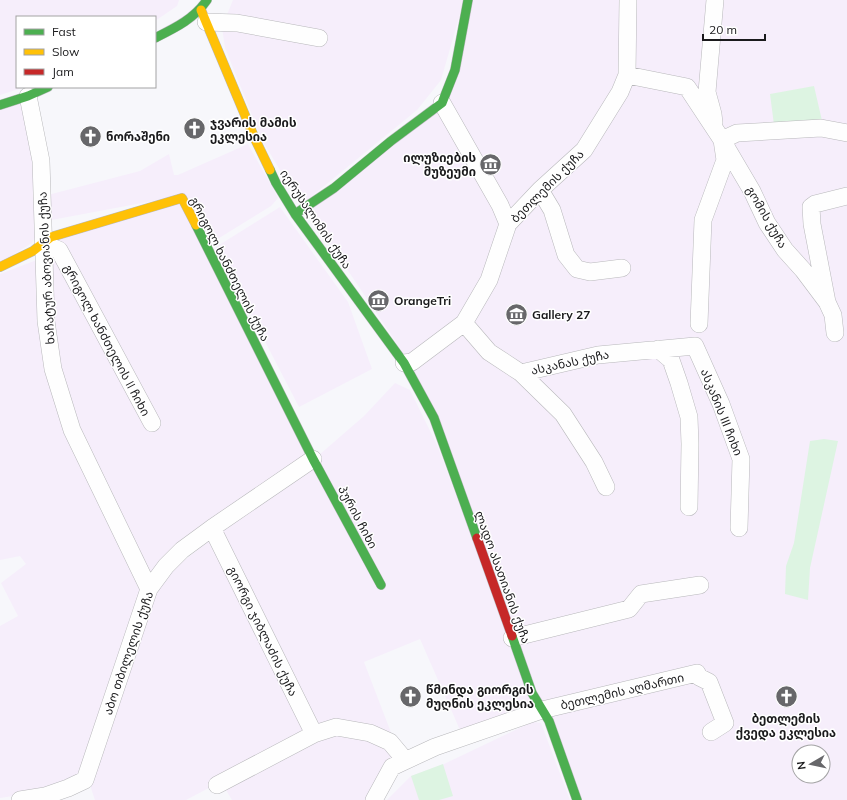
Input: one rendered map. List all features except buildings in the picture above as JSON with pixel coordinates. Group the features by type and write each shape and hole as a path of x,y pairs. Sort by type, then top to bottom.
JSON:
{"street":[{"path":"204,16 207,0"},
{"path":"295,214 334,188 391,141 442,104 455,70 468,0"},
{"name":"ბეთლემის ქუჩა","path":"404,363 412,362 464,323 489,280 508,224 540,190 584,150 620,92 627,75 628,0"},
{"name":"გომის ქუჩა","path":"715,0 708,92 718,134"},
{"path":"156,38 187,22 204,16 319,38"},
{"name":"იერუსალიმის ქუჩა","path":"204,16 265,161 276,183 295,214 404,363"},
{"name":"გომის ქუჩა","path":"627,75 687,87 718,134 752,191 767,223 785,250 803,270 830,308"},
{"path":"0,105 28,96 46,88"},
{"name":"ხაჩატურ აბოვიანის ქუჩა","path":"28,96 40,161 46,322 53,369 72,430 149,589"},
{"path":"442,104 497,199 508,224"},
{"path":"699,324 703,220 725,160 718,134 821,128 847,133"},
{"path":"540,190 552,210 566,255 576,269 590,272 622,268"},
{"path":"835,333 812,220 811,207 815,204 847,196"},
{"name":"გრიგოლ ხანძთელის ქუჩა","path":"0,267 26,255 44,244 51,237 182,198 313,460"},
{"name":"გრიგოლ ხანძთელის II ჩიხი","path":"44,244 58,250 152,423"},
{"name":"ასკანას ქუჩა","path":"464,323 489,352 521,372 598,355 694,346"},
{"name":"ასკანის III ჩიხი","path":"694,346 721,404 741,459 739,528"},
{"path":"658,349 671,360 689,417 689,507"},
{"name":"ლადო ასათიანის ქუჩა","path":"404,363 434,418 532,693 549,721 578,800"},
{"path":"521,372 563,414 594,462 606,487"},
{"name":"აბო თბილელის ქუჩა","path":"20,800 45,796 85,780 149,589 166,566 182,550 212,528 313,460"},
{"name":"პურის ჩიხი","path":"313,460 381,585"},
{"name":"გიორგი ჯიბლაძის ქუჩა","path":"212,528 314,734"},
{"path":"512,638 629,609 641,594 700,585"},
{"name":"ბეთლემის აღმართი","path":"542,710 697,674 699,677 709,682 725,723 711,732"},
{"path":"374,800 392,767 405,760 434,747 542,710"},
{"path":"217,785 314,734 336,727 370,733 390,742 405,760"}],"shaded area":[{"path":"0,0 179,0 177,6 156,20 156,16 16,16 16,88 22,88 0,95"},
{"path":"233,0 464,0 441,80 417,110 301,205 262,140 225,48 222,27"},
{"path":"470,0 847,0 847,800 580,800 408,360 308,211 442,99"},
{"path":"26,102 31,139 38,231 32,243 0,263 0,110"},
{"path":"248,144 278,198 271,206 211,243 185,195 46,221 44,196 140,171 169,154 174,175 178,175"},
{"path":"180,201 308,457 148,584 71,410 52,344 49,233"},
{"path":"280,207 348,302 372,369 299,407 216,247"},
{"path":"42,258 45,345 142,584 82,774 45,791 0,798 0,626 18,616 1,583 26,564 20,556 0,560 0,274"},
{"path":"395,383 410,390 437,445 531,693 527,708 460,730 420,639 364,662 395,743 313,730 213,529 311,462 364,416"},
{"path":"213,538 309,735 186,800 95,800 90,785 160,579"},
{"path":"532,722 541,723 570,800 387,800 411,776 444,764"},
{"path":"336,731 386,746 401,762 381,800 232,800 226,790"}],"green space":[{"path":"814,86 823,125 774,125 770,94"},
{"path":"824,439 838,441 810,568 808,600 785,594 786,566 794,543 810,441"},
{"path":"443,764 453,796 439,800 419,800 411,776"}],"traffic: fast":[{"path":"156,38 177,27 190,18 207,0"},
{"path":"295,214 334,188 391,141 442,103 455,70 468,0"},
{"path":"0,105 28,96 46,88"},
{"path":"270,170 276,183 295,214 404,363 434,418 477,538"},
{"path":"196,225 313,459 381,585"},
{"path":"512,636 532,693 549,721 577,800"}],"traffic: slow":[{"path":"201,10 255,139 270,170"},
{"path":"0,267 33,251 51,237 182,198 196,225"}],"traffic: jam":[{"path":"477,538 512,636"}],"place":[{"name":"ჯვარის მამის ეკლესია","path":"194,129"},
{"name":"ნორაშენი","path":"90,136"},
{"name":"ილუზიების მუზეუმი","path":"491,164"},
{"name":"OrangeTri","path":"379,300"},
{"name":"Gallery 27","path":"516,314"},
{"name":"წმინდა გიორგის მუღნის ეკლესია","path":"411,696"},
{"name":"ბეთლემის ქვედა ეკლესია","path":"786,697"}]}
